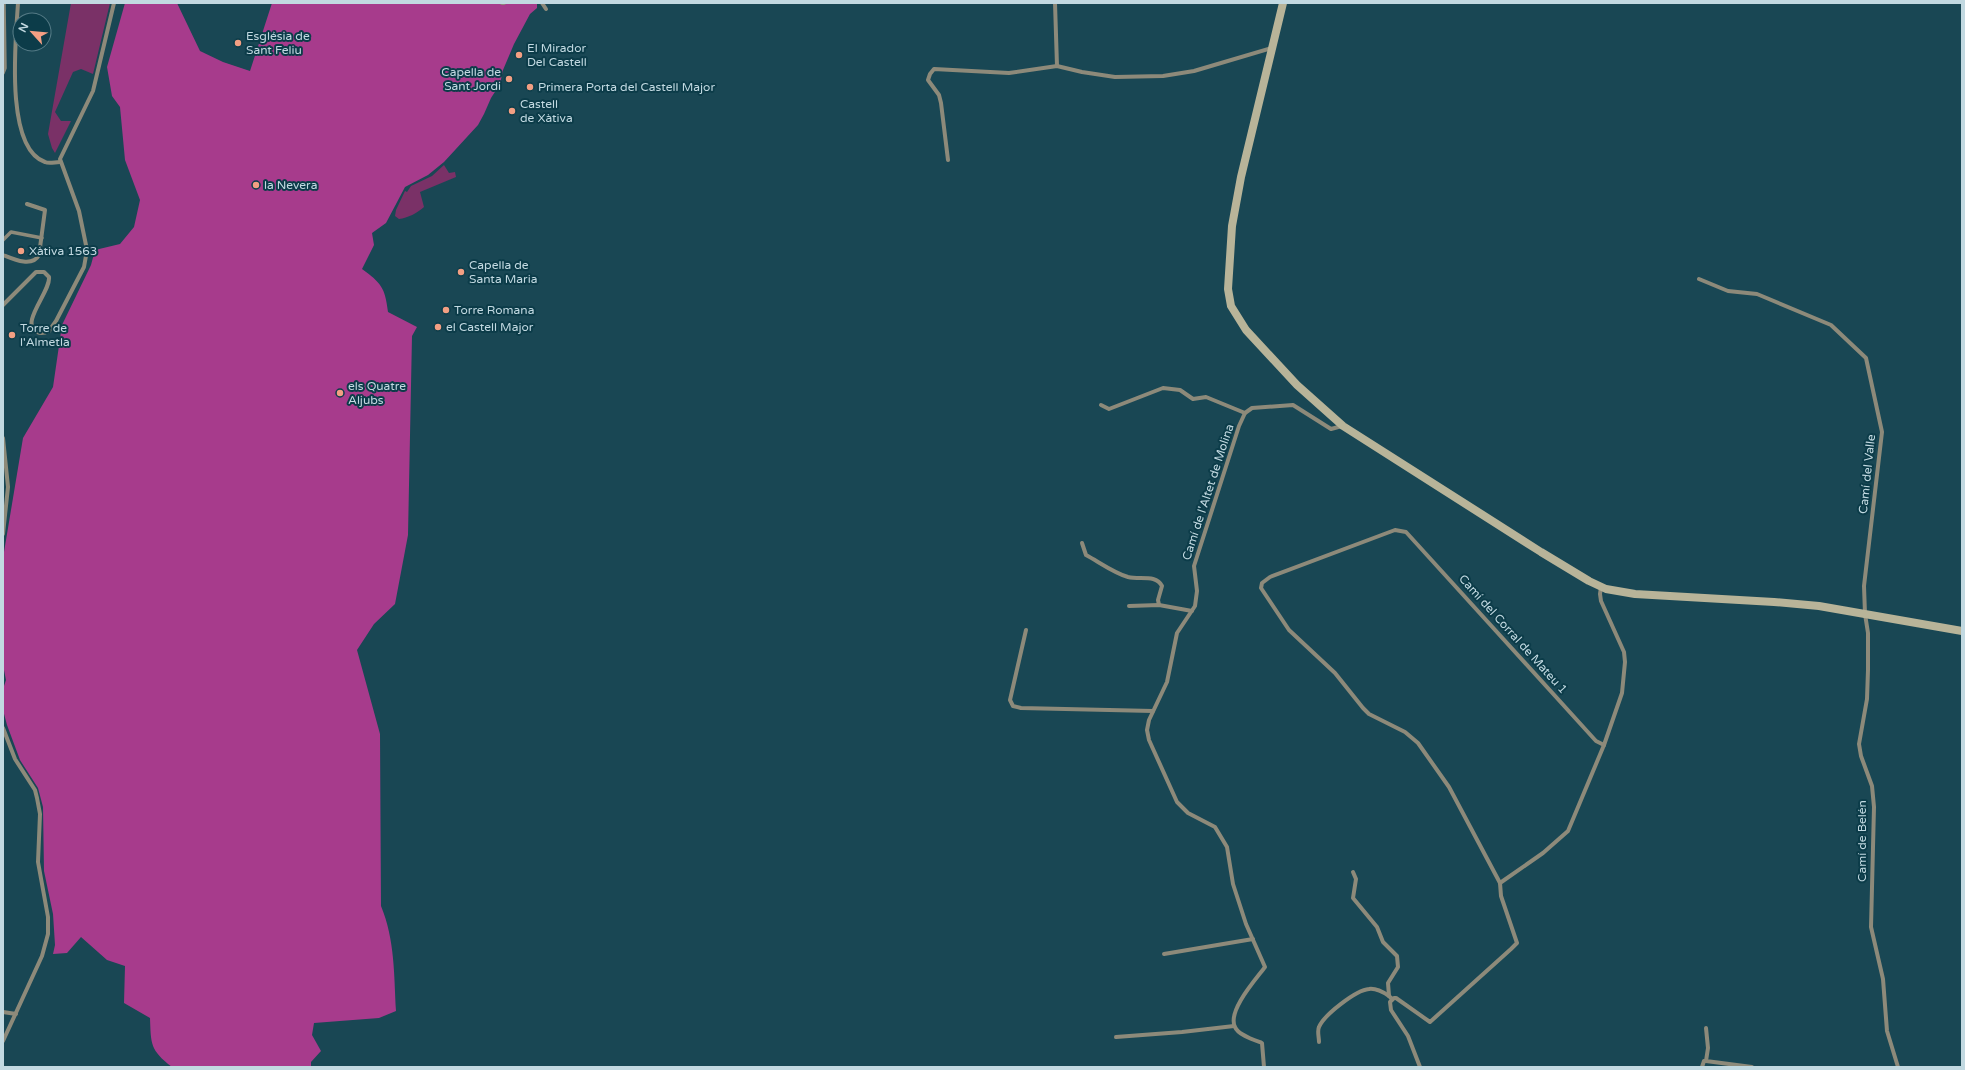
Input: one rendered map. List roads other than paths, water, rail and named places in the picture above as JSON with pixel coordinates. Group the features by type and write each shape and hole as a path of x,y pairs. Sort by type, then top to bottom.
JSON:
{"main road":[{"path":"1283,3 1241,177 1232,226 1228,289 1231,306 1246,330 1297,385 1343,426 1541,552 1601,587 1620,593 1774,602 1865,614 1962,631"}],"street":[{"path":"3,73 5,68 4,3"},
{"path":"18,3 16,56 18,119 27,143 37,157 48,163 60,162"},
{"path":"3,305 36,272 44,272 49,277 48,285 33,315 31,325 33,329 39,333 49,331 56,321 84,266 87,245 84,228 60,162 60,156 93,91 114,3"},
{"path":"542,3 546,9"},
{"path":"1055,3 1057,66"},
{"path":"948,160 939,95 928,80 930,74 934,70 1009,73 1057,66 1082,72 1116,77 1163,76 1194,71 1272,48"},
{"path":"3,255 21,262 34,260 39,255 45,210 27,204"},
{"path":"3,240 11,232 42,238"},
{"name":"Camí del Valle","path":"1699,279 1728,291 1757,294 1831,325 1866,358 1882,432 1864,586 1865,614"},
{"path":"1100,405 1109,409 1163,388 1180,390 1193,399 1206,397 1245,413"},
{"name":"Camí de l'Altet de Molina","path":"1234,1026 1236,1012 1241,999 1265,967 1252,939 1232,884 1227,848 1215,827 1188,813 1177,802 1149,740 1147,730 1153,711 1167,682 1177,633 1195,606 1197,591 1194,566 1239,426 1245,413 1252,408 1293,405 1331,429 1343,426"},
{"path":"3,438 8,487 3,534"},
{"name":"Camí del Corral de Mateu 1","path":"1500,883 1449,787 1418,743 1405,732 1370,714 1363,708 1335,673 1289,630 1261,588 1262,583 1270,577 1395,530 1401,530 1409,534 1596,741 1604,745"},
{"path":"1082,543 1086,555 1126,576 1140,579 1154,578 1160,581 1162,586 1158,605"},
{"path":"1319,1042 1318,1028 1322,1022 1350,997 1368,989 1396,998 1430,1022 1517,943 1502,896 1500,883 1543,853 1568,832 1604,745 1622,693 1625,662 1624,652 1601,601 1601,587"},
{"path":"1129,606 1158,605 1192,611"},
{"name":"Camí de Belén","path":"1865,614 1868,633 1867,699 1859,744 1861,756 1872,786 1874,807 1871,927 1883,979 1887,1031 1898,1067"},
{"path":"1026,630 1010,700 1013,706 1021,708 1153,711"},
{"path":"3,728 15,759 35,790 37,798 40,814 37,852 38,869 48,917 48,934 42,956 3,1041"},
{"path":"1353,872 1356,879 1353,898 1377,927 1383,942 1397,956 1398,967 1388,983 1390,1005 1408,1036 1420,1067"},
{"path":"1164,954 1252,939"},
{"path":"3,1012 16,1014"},
{"path":"1116,1037 1234,1026 1246,1036 1262,1043 1264,1067"},
{"path":"1702,1067 1704,1061 1706,1061 1708,1048 1706,1028"},
{"path":"1706,1061 1752,1067"}],"place":[{"name":"Església de Sant Feliu","path":"238,43"},
{"name":"El Mirador Del Castell","path":"519,55"},
{"name":"Capella de Sant Jordi","path":"509,79"},
{"name":"Primera Porta del Castell Major","path":"530,87"},
{"name":"Castell de Xàtiva","path":"512,111"},
{"name":"la Nevera","path":"256,185"},
{"name":"Xàtiva 1563","path":"21,251"},
{"name":"Capella de Santa Maria","path":"461,272"},
{"name":"Torre Romana","path":"446,310"},
{"name":"el Castell Major","path":"438,327"},
{"name":"Torre de l'Almetla","path":"12,335"},
{"name":"els Quatre Aljubs","path":"340,393"}]}
